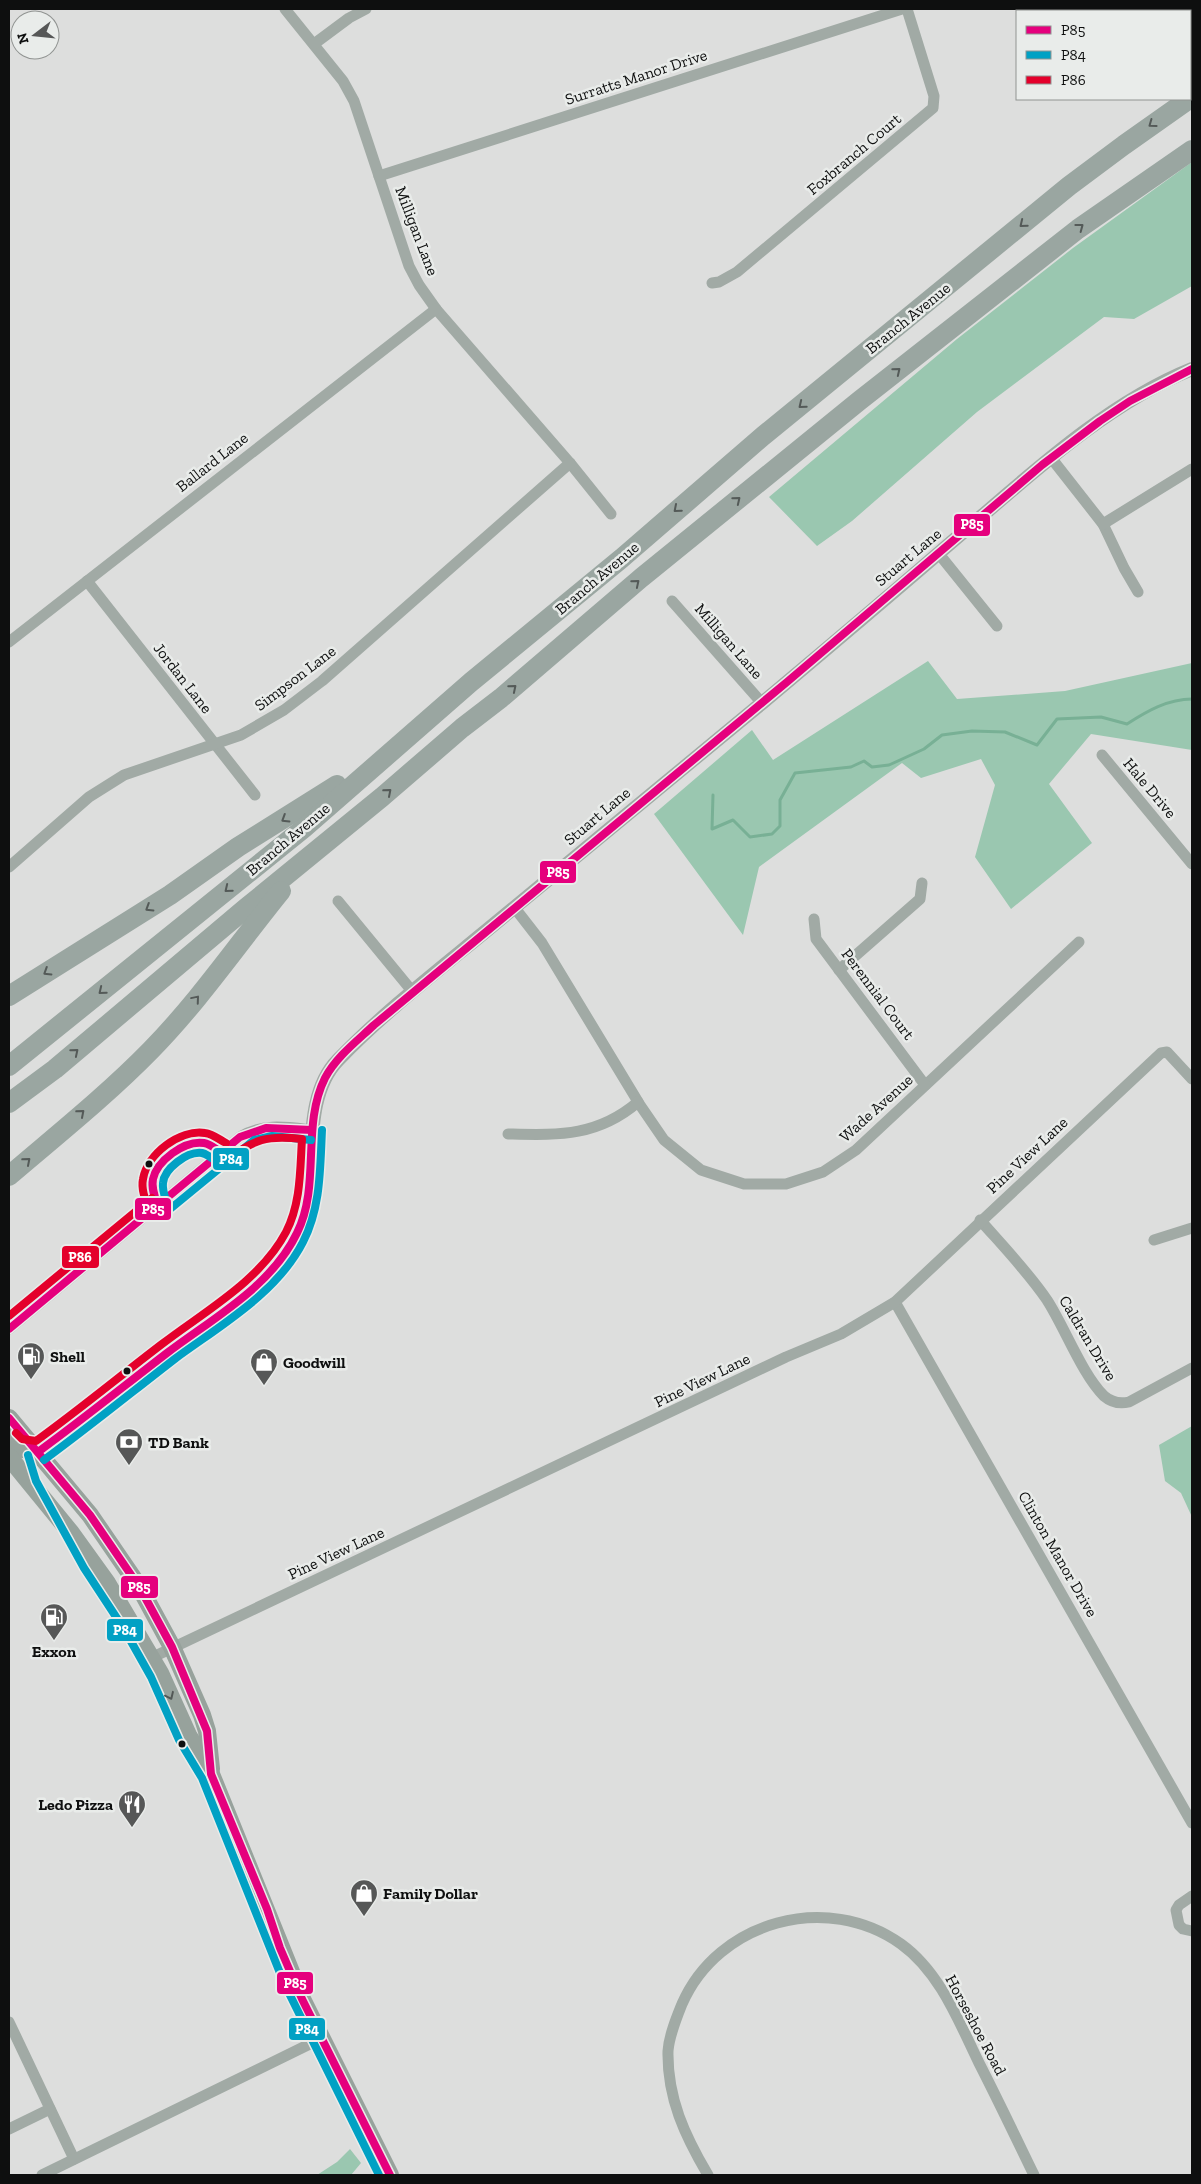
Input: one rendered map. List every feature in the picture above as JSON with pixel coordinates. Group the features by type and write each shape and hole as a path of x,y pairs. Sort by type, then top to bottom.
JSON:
{"highway":[{"name":"Branch Avenue","path":"9,1066 304,828 439,710 622,558 763,436 1069,186 1124,144 1189,100"},
{"name":"Branch Avenue","path":"9,1103 55,1069 462,728 515,686 633,585 937,339 1097,214 1192,150"},
{"path":"9,996 170,895 238,847 324,794 439,710"},
{"path":"9,1176 125,1075 152,1049 199,996 281,891 350,823"}],"main road":[{"path":"9,1418 90,1515 140,1588 172,1647 207,1731 212,1774"},
{"path":"9,1441 17,1448 38,1452"},
{"path":"38,1452 44,1476 93,1563"},
{"path":"9,1457 93,1563 133,1624 152,1658 188,1735 212,1774 293,1979 364,2126 390,2175"}],"street":[{"name":"Milligan Lane","path":"285,9 343,81 354,101 409,266 419,285 436,308 570,463 611,514"},
{"path":"314,44 349,18 366,9"},
{"name":"Surratts Manor Drive","path":"379,176 902,9"},
{"name":"Foxbranch Court","path":"712,283 719,282 737,272 933,108 934,96 907,9"},
{"name":"Ballard Lane","path":"9,642 436,308"},
{"name":"Stuart Lane","path":"38,1452 213,1318 258,1282 278,1262 294,1239 304,1215 308,1195 312,1130 322,1088 335,1063 412,992 762,703 1078,437 1125,404 1192,369"},
{"path":"1052,459 1103,524 1138,592"},
{"name":"Simpson Lane","path":"9,867 90,797 131,772 214,744 257,727 284,710 322,681 570,463"},
{"path":"1103,524 1192,469"},
{"path":"939,554 997,626"},
{"name":"Jordan Lane","path":"87,581 254,796"},
{"name":"Milligan Lane","path":"672,601 762,703"},
{"name":"Hale Drive","path":"1102,756 1192,864"},
{"path":"839,970 920,899 922,883"},
{"path":"338,901 412,992"},
{"name":"Wade Avenue","path":"514,907 542,943 638,1102 664,1140 701,1170 744,1184 786,1184 823,1172 856,1150 1079,942"},
{"name":"Perennial Court","path":"814,919 816,939 925,1085"},
{"name":"Pine View Lane","path":"152,1658 786,1357 841,1334 895,1302 980,1220 1161,1054 1167,1052 1172,1054 1192,1079"},
{"path":"508,1134 562,1135 594,1128 625,1113 638,1102"},
{"path":"9,1329 240,1137 249,1132 271,1126 312,1130"},
{"name":"Caldran Drive","path":"980,1220 1047,1300 1083,1365 1103,1395 1108,1399 1120,1403 1129,1402 1192,1368"},
{"path":"1154,1240 1192,1228"},
{"name":"Clinton Manor Drive","path":"895,1302 1192,1823"},
{"path":"1192,1896 1179,1905 1176,1910 1176,1916 1182,1929 1192,1931"},
{"name":"Horseshoe Road","path":"708,2175 689,2144 682,2127 674,2106 669,2077 668,2050 678,2014 688,1989 712,1960 736,1940 774,1923 801,1918 824,1917 856,1922 884,1933 902,1944 928,1972 955,2014 1034,2175"},
{"path":"9,2022 74,2159"},
{"path":"42,2175 322,2038"},
{"path":"9,2129 50,2109"}],"green space":[{"path":"1192,162 1192,286 1134,319 1104,317 977,412 852,521 817,546 769,497 957,339 1073,248"},
{"path":"928,661 957,699 1065,691 1192,663 1192,750 1091,734 1049,784 1092,843 1011,909 975,857 995,785 981,759 921,778 902,763 759,867 743,935 654,814 752,730 773,760"},
{"path":"1192,1426 1192,1517 1181,1493 1165,1481 1159,1445"},
{"path":"350,2149 361,2163 351,2175 317,2175 337,2162"}],"waterway":[{"path":"713,795 712,829 733,820 750,837 772,834 780,826 780,800 795,773 851,767 864,761 872,767 889,765 924,749 942,735 972,731 1005,732 1037,745 1057,719 1101,717 1127,724 1166,703 1192,699"}],"transit line":[{"name":"P85","path":"38,1452 167,1353 240,1300 272,1270 286,1252 297,1233 304,1215 308,1195 312,1135 318,1096 330,1070 354,1043 787,682 1042,465 1130,401 1192,369"},
{"name":"P85","path":"9,1329 240,1137 266,1128 312,1130"},
{"name":"P84","path":"44,1460 176,1358 247,1307 279,1277 292,1260 309,1229 320,1173 322,1130"},
{"name":"P86","path":"149,1209 143,1190 143,1179 151,1161 166,1145 175,1139 195,1133 205,1133 226,1143"},
{"name":"P84","path":"164,1214 254,1140 272,1136 311,1140"},
{"name":"P86","path":"16,1433 22,1439 36,1441 230,1294 262,1266 275,1250 286,1232 295,1210 299,1186 302,1139 270,1138 262,1140 245,1147 227,1160"},
{"name":"P85","path":"158,1206 153,1189 153,1179 160,1165 172,1153 180,1148 196,1143 211,1145 221,1152"},
{"name":"P84","path":"167,1203 163,1191 164,1178 177,1162 196,1153 202,1153 216,1161"},
{"name":"P86","path":"9,1316 152,1198"},
{"name":"P85","path":"9,1418 90,1515 140,1588 172,1647 207,1731 211,1774 267,1909 280,1948 302,1999 390,2175"},
{"name":"P84","path":"28,1455 36,1481 84,1568 124,1629 151,1677 179,1740 202,1778 284,1983 379,2175"}],"place":[{"name":"Shell","path":"31,1380"},
{"name":"Goodwill","path":"264,1386"},
{"name":"TD Bank","path":"129,1466"},
{"name":"Exxon","path":"54,1641"},
{"name":"Ledo Pizza","path":"132,1828"},
{"name":"Family Dollar","path":"364,1917"}]}
